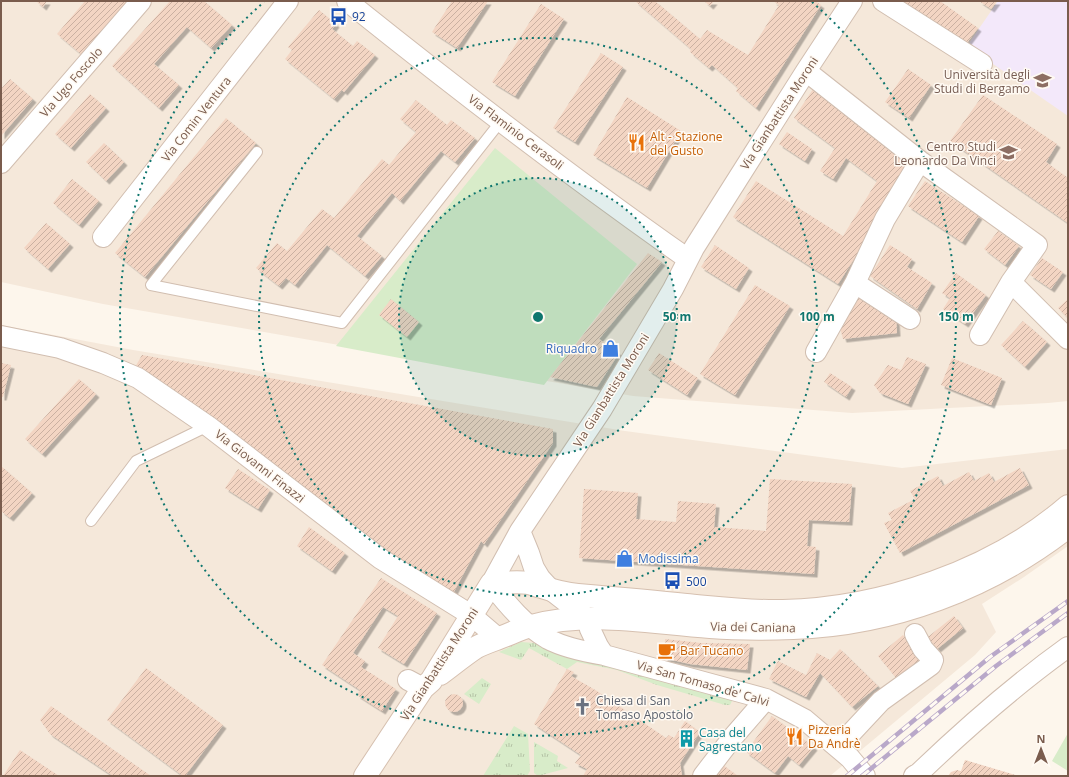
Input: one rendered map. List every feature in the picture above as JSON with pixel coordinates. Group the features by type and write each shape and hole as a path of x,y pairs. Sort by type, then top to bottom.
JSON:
{"main road":[{"name":"Via dei Caniana","path":"492,584 528,583 569,594 746,611 817,609 859,604 899,594 966,569 997,554 1031,534 1068,506"},
{"name":"Via dei Caniana","path":"421,683 476,648 530,626 556,621 588,618 618,618 710,627 791,628 821,627 880,616 918,606 959,592 1020,560 1068,527"},
{"name":"Via Gianbattista Moroni","path":"366,776 421,683 472,615 492,584"}],"street":[{"name":"Via Ugo Foscolo","path":"1,163 141,1"},
{"name":"Via Comin Ventura","path":"103,237 288,1"},
{"name":"Via Flaminio Cerasoli","path":"347,1 501,121 632,220 688,259"},
{"name":"Via Gianbattista Moroni","path":"492,584 520,531 602,409 673,289 688,259 806,71 852,1"},
{"path":"883,1 982,64"},
{"path":"806,71 920,160 1037,245 1011,282 980,335"},
{"path":"816,352 855,283 885,219 920,160"},
{"path":"1011,282 1068,339"},
{"path":"855,283 910,319"},
{"name":"Via Giovanni Finazzi","path":"1,336 60,348 103,363 138,378 208,426 381,559 472,615 498,638"},
{"path":"520,531 530,554 534,568 540,578 551,590 588,618 590,629 604,655"},
{"name":"Via San Tomaso de' Calvi","path":"492,584 507,604 530,626 549,639 583,651 604,655 766,699 804,719 850,758 866,776"},
{"path":"838,747 881,701 932,665 933,660 915,634"},
{"path":"914,776 1032,673 1068,647"},
{"path":"703,776 733,737 766,699"}],"lane":[{"path":"257,152 151,285 342,323 501,121"},
{"path":"91,521 136,461 208,426"}],"shaded area":[{"path":"1,1 1068,1 1068,401 852,413 633,396 103,304 1,282"},
{"name":"Università degli Studi di Bergamo","path":"998,1 1068,1 1068,116 967,46"},
{"path":"1,325 133,350 625,431 902,468 1068,449 1068,546 982,604 996,632 975,655 830,776 1,776"}],"green space":[{"path":"495,148 637,264 544,385 336,346"},
{"path":"521,642 534,643 584,659 733,699 730,705 725,705 657,685 617,670 577,662 567,669 529,648 521,660 499,652"},
{"path":"482,678 491,684 479,704 464,694"},
{"path":"514,726 528,734 530,771 527,776 483,776"},
{"path":"1068,733 1068,771 1052,761"},
{"path":"534,742 558,756 557,761 568,768 538,776 534,773"}],"building":[{"path":"36,1 47,1 43,7"},
{"path":"85,1 129,1 82,55 57,34"},
{"path":"170,1 204,1 232,25 211,48 187,27 154,64 179,85 159,108 112,66"},
{"path":"452,1 488,1 457,48 432,32"},
{"path":"635,1 655,1 700,39 707,30 748,55 779,5 773,1 815,1 821,5 756,108 736,91 738,88 712,65 709,68 690,52 691,49"},
{"path":"704,1 714,1 710,6"},
{"path":"900,1 940,1 978,28 966,44"},
{"path":"979,1 997,1 991,9"},
{"path":"541,4 564,19 515,96 492,82"},
{"path":"319,10 336,24 332,29 353,46 357,41 375,55 344,92 342,90 334,99 285,59 292,50 288,47"},
{"path":"601,53 623,67 575,142 553,128"},
{"path":"908,69 931,85 909,118 885,102"},
{"path":"10,79 33,99 1,136 1,89"},
{"path":"815,86 916,162 838,284 733,217 756,181 843,236 877,181 846,158 833,179 820,171 835,148 794,118"},
{"path":"90,94 106,108 71,148 55,134"},
{"name":"Centro Studi Leonardo Da Vinci","path":"983,95 1057,144 1046,162 1068,178 1068,223 950,141"},
{"name":"Alt - Stazione del Gusto","path":"627,97 681,131 647,188 593,155"},
{"path":"416,100 447,125 451,120 475,138 455,162 441,151 400,201 392,193 357,236 382,256 365,276 327,245 295,285 286,278 279,286 256,268 277,243 287,251 322,209 334,218 382,159 389,165 416,132 400,119"},
{"path":"226,118 256,143 145,277 115,253"},
{"path":"787,132 812,149 805,161 779,144"},
{"path":"104,143 124,162 106,181 86,162"},
{"path":"72,179 99,201 79,225 53,203"},
{"path":"925,181 979,216 962,242 908,206"},
{"path":"46,223 70,244 48,269 24,248"},
{"path":"998,231 1019,246 1005,265 984,249"},
{"path":"715,245 749,268 736,289 701,267"},
{"path":"890,245 912,259 907,267 932,283 917,309 870,276"},
{"path":"648,253 662,262 599,339 619,353 597,387 550,377"},
{"path":"1042,258 1063,272 1051,289 1030,275"},
{"path":"956,273 986,295 965,324 943,309 950,298 942,293"},
{"path":"755,285 790,306 735,395 700,374"},
{"path":"855,295 896,319 897,333 843,339 839,324"},
{"path":"391,299 419,322 407,337 379,315"},
{"path":"1068,299 1068,318 1058,308"},
{"path":"1023,321 1047,342 1025,367 1001,345"},
{"path":"659,353 698,378 687,395 648,370"},
{"path":"142,355 553,429 553,443 484,544 481,541 451,597 323,503 134,369"},
{"path":"907,357 926,364 908,404 880,393 874,385 888,365 901,370"},
{"path":"952,358 1002,378 991,405 941,385"},
{"path":"1,363 11,365 3,397 1,397"},
{"path":"830,373 852,387 846,397 824,382"},
{"path":"79,379 96,394 42,454 25,439"},
{"path":"1,466 32,493 10,518 1,511"},
{"path":"1020,468 1029,485 900,553 884,523 892,520 888,513 915,499 910,491 938,476 943,486 969,472 974,481 989,473 994,482"},
{"path":"238,469 270,490 258,509 225,488"},
{"path":"770,479 852,484 849,522 809,520 807,546 816,547 814,574 579,558 584,489 638,493 636,519 676,522 678,501 716,504 714,527 766,531"},
{"path":"309,527 345,553 332,571 297,546"},
{"path":"381,578 437,613 404,664 378,648 398,616 383,607 353,653 365,661 361,667 396,689 382,711 357,695 360,690 322,665"},
{"path":"954,616 963,628 937,649 928,637"},
{"path":"903,635 922,658 897,679 878,656"},
{"path":"665,639 701,643 750,644 747,670 690,664 664,658"},
{"path":"840,649 878,686 852,707 820,673 806,697 769,679 778,661 806,675 817,653 830,660"},
{"path":"146,668 223,725 185,776 107,720"},
{"name":"Chiesa di San Tomaso Apostolo","path":"567,669 574,672 571,676 597,691 666,738 669,735 674,738 685,721 700,732 680,763 682,776 583,776 587,769 575,763 581,755 534,724"},
{"path":"454,694 460,697 463,703 460,709 454,712 448,709 445,703 448,697"},
{"path":"51,706 151,776 113,776 50,734 40,720"},
{"path":"772,716 814,747 799,765 788,756 775,773 746,752"},
{"path":"20,750 59,776 3,776"},
{"path":"965,760 1019,776 948,776 951,772 957,770 961,771"},
{"path":"723,765 738,776 714,776"}],"railway":[{"path":"847,776 990,657 1068,601"},
{"path":"862,776 996,666 1068,613"}],"place":[{"name":"92","path":"339,16"},
{"name":"Università degli Studi di Bergamo","path":"1043,81"},
{"name":"Alt - Stazione del Gusto","path":"637,143"},
{"name":"Centro Studi Leonardo Da Vinci","path":"1009,153"},
{"name":"Riquadro","path":"610,348"},
{"name":"Modissima","path":"625,558"},
{"name":"500","path":"673,581"},
{"name":"Bar Tucano","path":"667,650"},
{"name":"Chiesa di San Tomaso Apostolo","path":"583,707"},
{"name":"Pizzeria Da Andrè","path":"795,736"},
{"name":"Casa del Sagrestano","path":"686,739"}]}
